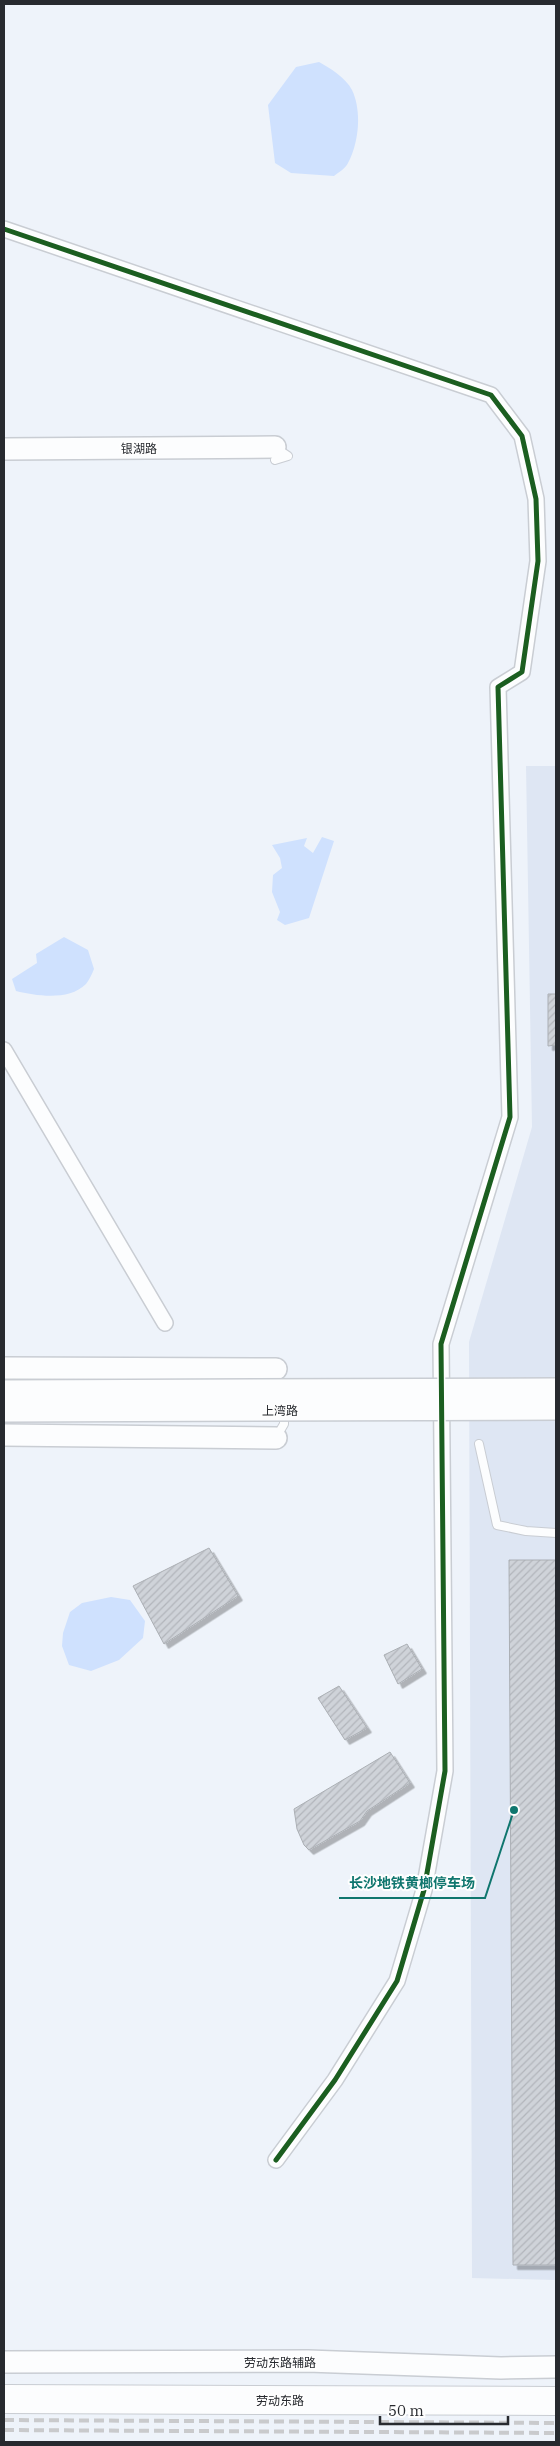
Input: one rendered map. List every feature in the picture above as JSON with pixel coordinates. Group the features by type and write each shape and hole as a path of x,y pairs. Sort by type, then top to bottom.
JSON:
{"highway":[{"name":"劳动东路","path":"4,2399 556,2401"}],"main road":[{"name":"银湖路","path":"4,449 275,454 4,462"},
{"path":"4,1368 280,1377"},
{"name":"上湾路","path":"4,1391 556,1389"},
{"name":"上湾路","path":"4,1411 556,1409"},
{"path":"4,1436 276,1438"},
{"name":"劳动东路辅路","path":"4,2362 308,2361 501,2368 556,2367"},
{"path":"501,2368 556,2378"}],"street":[{"path":"4,229 491,395 522,436 536,499 538,561 522,672 498,687 510,1117 440,1344 445,1770 440,1807 424,1890 397,1981 335,2080 276,2160"},
{"path":"4,1050 165,1323"}],"lane":[{"path":"280,1377 283,1395"},
{"path":"276,1438 284,1424 284,1405"},
{"path":"479,1444 497,1525 526,1531 556,1533"}],"shaded area":[{"path":"526,766 556,766 556,2280 472,2278 469,1342 532,1127"}],"water":[{"path":"319,62 333,70 346,81 352,90 357,107 357,136 352,155 346,167 334,176 291,173 275,163 268,105 296,67"},
{"path":"322,837 334,841 309,918 285,925 277,920 280,912 272,892 273,875 282,868 280,858 272,845 307,838 304,846 313,853"},
{"path":"64,937 88,950 94,969 86,984 71,993 53,996 16,991 12,979 37,963 36,954"},
{"path":"111,1597 130,1600 145,1621 143,1638 119,1660 91,1671 69,1665 62,1646 63,1633 70,1612 82,1603"}],"building":[{"path":"548,994 556,994 556,1045 548,1046"},
{"path":"209,1548 238,1596 164,1644 133,1586"},
{"path":"509,1560 556,1560 556,2265 513,2265"},
{"path":"407,1644 422,1669 398,1684 384,1655"},
{"path":"339,1686 367,1728 345,1740 318,1698"},
{"path":"390,1752 410,1783 367,1811 360,1821 309,1850 304,1845 297,1829 294,1809"}],"railway":[{"path":"4,2420 556,2423"},
{"path":"4,2430 556,2433"}],"cycle path":[{"path":"4,229 491,395 522,436 536,499 538,561 522,672 498,687 510,1117 441,1344 445,1771 424,1890 397,1981 335,2080 276,2160"}],"place":[{"name":"长沙地铁黄榔停车场","path":"514,1810"}]}
